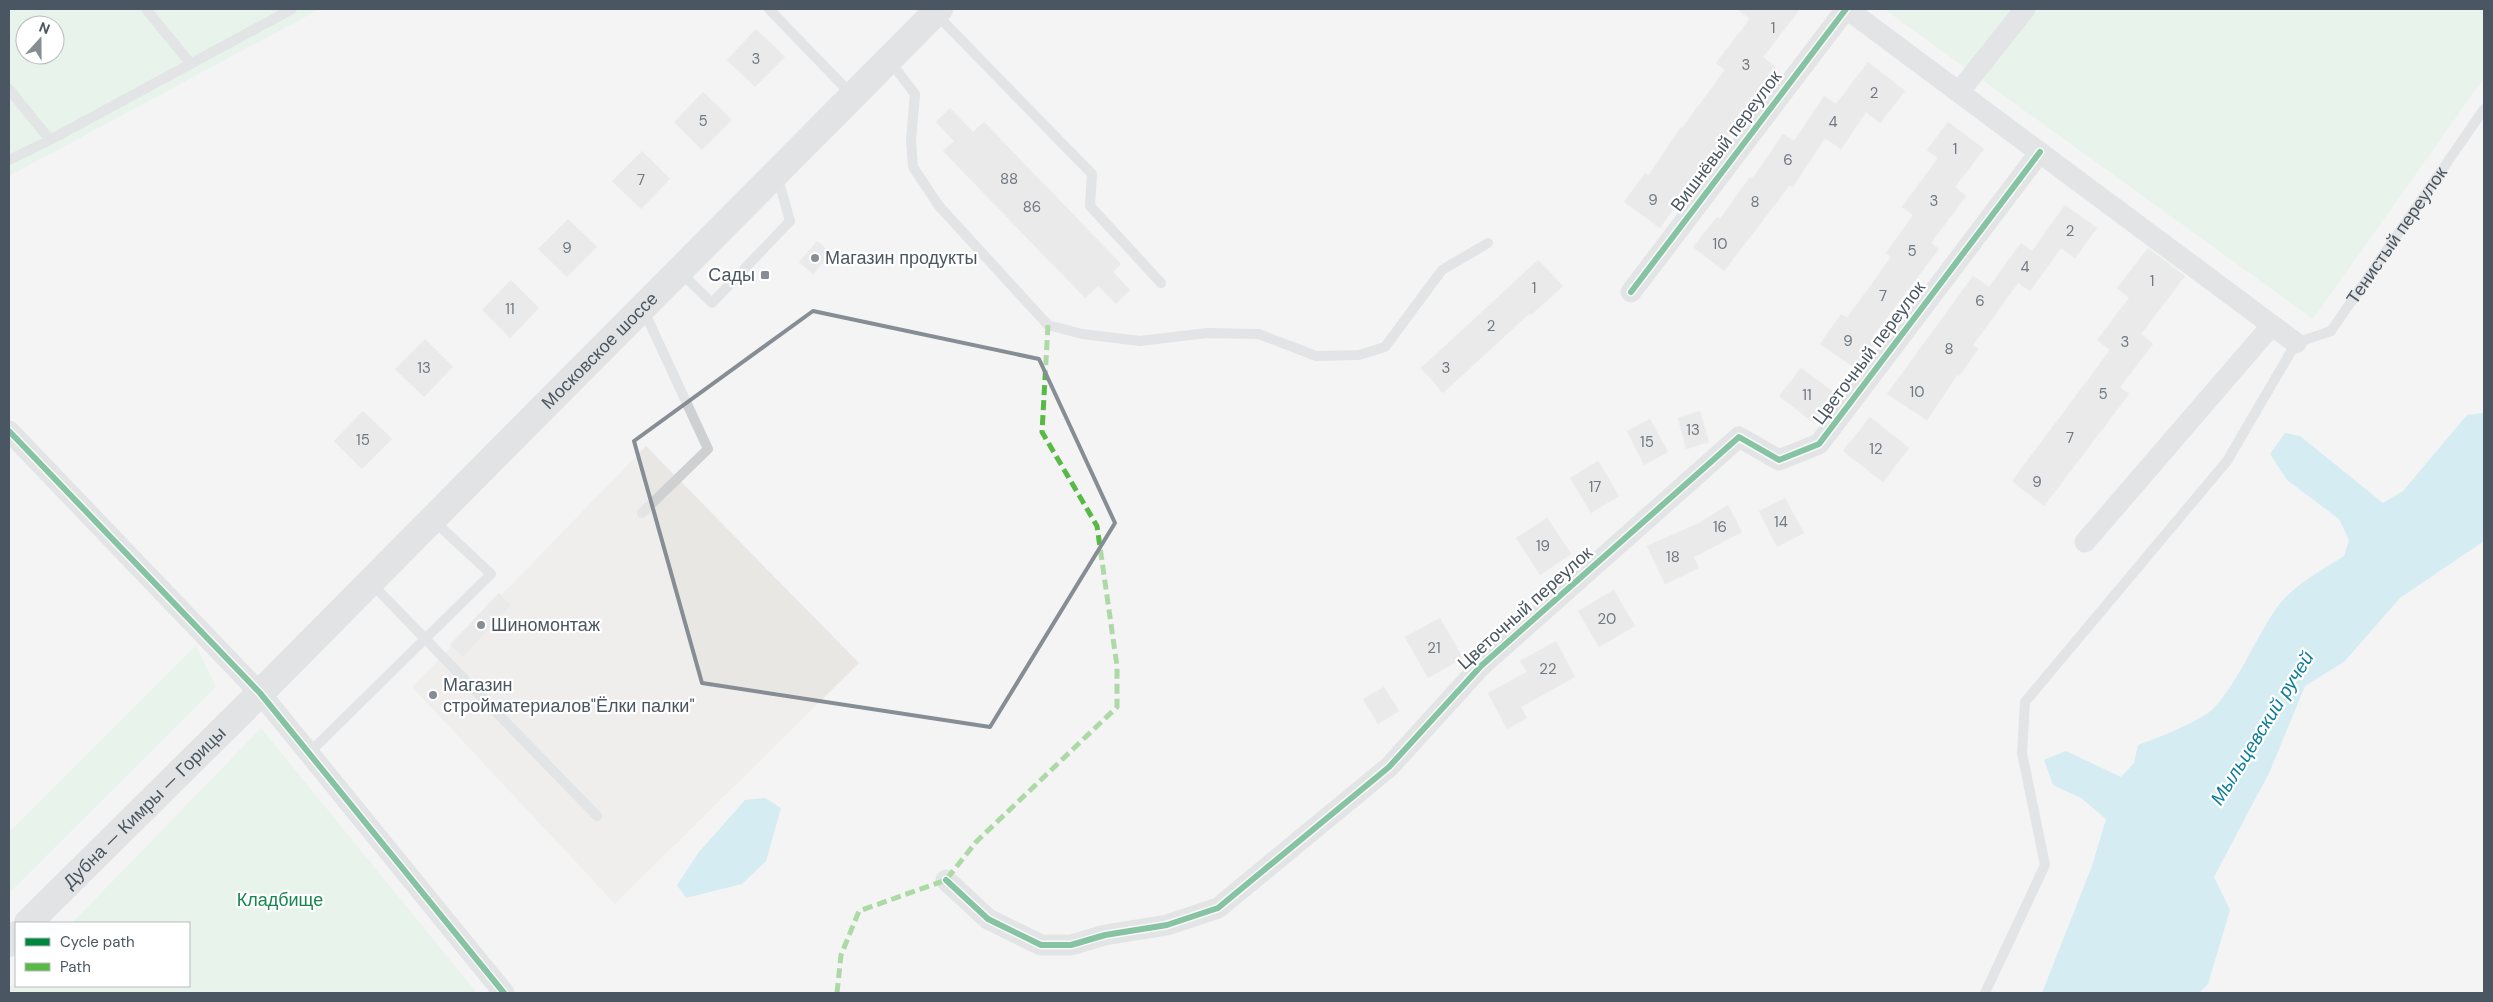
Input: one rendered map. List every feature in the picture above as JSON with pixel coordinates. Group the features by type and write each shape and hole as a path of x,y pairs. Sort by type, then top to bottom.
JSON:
{"main road":[{"name":"Московское шоссе","path":"260,693 937,11"},
{"name":"Дубна — Кимры — Горицы","path":"29,922 260,693"}],"street":[{"path":"1846,9 2296,343"},
{"name":"Вишнёвый переулок","path":"1630,292 1846,9"},
{"path":"1960,92 2025,9"},
{"name":"Цветочный переулок","path":"946,880 988,919 1041,945 1070,945 1105,935 1167,925 1218,908 1389,767 1481,666 1739,437 1779,460 1819,444 2040,152"},
{"path":"2085,542 2272,325"},
{"path":"9,431 260,693 504,993"}],"lane":[{"path":"146,9 190,63"},
{"path":"9,160 50,140 292,9"},
{"path":"769,9 852,96"},
{"path":"937,11 1092,174 1090,206 1161,283"},
{"path":"888,60 915,94 911,140 913,168 939,206 1048,325 1082,334 1140,341 1207,333 1259,334 1316,356 1359,355 1385,347 1442,270 1488,243"},
{"path":"9,89 50,140"},
{"name":"Тенистый переулок","path":"2296,343 2331,331 2484,109"},
{"path":"679,271 712,303 790,221 776,173"},
{"path":"642,308 708,449 642,513"},
{"path":"1986,993 2045,865 2022,753 2025,702 2227,461 2296,343"},
{"path":"309,753 491,574 432,520"},
{"path":"371,582 596,816"}],"highlighted area":[{"path":"813,311 1039,359 1115,523 990,727 702,683 634,441"}],"shaded area":[{"path":"646,446 859,663 615,904 412,687"}],"green space":[{"path":"9,9 320,9 9,176"},
{"path":"1884,9 2484,9 2484,78 2313,319"},
{"path":"196,645 216,687 9,893 9,832"},
{"name":"Кладбище","path":"261,728 477,993 9,993 9,988 15,982 15,987 190,987 190,922 73,922"}],"water":[{"name":"Мыльцевский ручей","path":"2484,413 2484,541 2400,598 2344,662 2305,686 2270,771 2214,877 2230,910 2208,984 2199,993 2042,993 2092,866 2106,819 2081,798 2053,785 2044,760 2066,751 2121,777 2134,763 2138,745 2188,724 2213,709 2223,698 2278,606 2300,584 2344,556 2349,540 2339,519 2287,480 2270,454 2285,433 2300,436 2383,503 2403,491 2467,415"},
{"path":"765,798 781,808 766,861 742,884 686,898 677,885 699,852 745,800"}],"building":[{"path":"1737,9 1800,9 1763,57 1776,67 1747,104 1751,107 1717,152 1720,154 1694,188 1690,185 1660,228 1624,202 1645,173 1649,175 1681,127 1725,70 1716,63 1750,19"},
{"path":"756,29 785,57 755,87 727,60"},
{"path":"1868,62 1905,91 1880,123 1866,112 1841,149 1825,138 1793,187 1790,185 1724,271 1693,247 1717,217 1720,219 1750,177 1752,179 1783,134 1794,141 1824,96 1836,104"},
{"path":"703,92 732,120 702,150 674,122"},
{"path":"950,108 973,132 984,122 1121,264 1113,272 1130,290 1116,304 1098,286 1085,298 943,151 954,141 936,122"},
{"path":"1948,122 1984,149 1955,187 1966,196 1931,243 1939,249 1873,336 1877,339 1856,369 1820,344 1841,314 1847,318 1891,257 1886,253 1913,215 1902,207 1938,158 1927,150"},
{"path":"642,151 670,179 641,209 612,181"},
{"path":"2065,205 2097,228 2075,258 2061,248 2030,291 2018,283 1973,345 1978,349 1959,376 1957,375 1927,420 1887,394 1973,276 1989,287 2021,243 2032,251"},
{"path":"568,219 597,247 567,277 538,249"},
{"name":"Магазин продукты","path":"817,241 831,253 813,274 799,262"},
{"path":"2148,248 2185,276 2141,334 2153,344 2120,387 2129,394 2044,506 2012,481 2110,350 2097,340 2129,298 2117,288"},
{"path":"1538,260 1563,286 1531,315 1529,314 1443,393 1421,368"},
{"path":"511,280 539,308 510,338 482,310"},
{"path":"425,339 453,367 424,397 395,369"},
{"path":"1801,368 1836,394 1814,423 1779,396"},
{"path":"363,411 392,439 362,469 334,441"},
{"path":"1700,411 1709,442 1686,449 1678,418"},
{"path":"1870,417 1909,448 1883,482 1843,451"},
{"path":"1650,419 1668,452 1644,465 1627,431"},
{"path":"1598,461 1619,496 1591,513 1570,478"},
{"path":"1785,498 1804,533 1777,547 1759,511"},
{"path":"1728,505 1742,532 1694,557 1699,568 1665,584 1647,546 1699,523"},
{"path":"1547,518 1571,554 1540,575 1516,538"},
{"path":"1614,590 1635,626 1599,647 1578,611"},
{"name":"Шиномонтаж","path":"499,593 511,605 463,657 450,645"},
{"path":"1440,618 1463,658 1428,678 1405,637"},
{"path":"1556,641 1575,677 1521,707 1527,718 1507,729 1488,693 1527,672 1520,661"},
{"path":"1384,687 1399,711 1378,724 1363,699"}],"marked path":[{"path":"837,993 841,955 859,911 946,880 976,842 1117,707 1117,666 1097,526 1042,432 1048,325"}],"cycle path":[{"path":"1631,292 1846,9"},
{"path":"946,880 988,919 1041,945 1071,945 1105,935 1167,925 1218,908 1389,767 1481,666 1739,437 1779,460 1819,444 2040,152"},
{"path":"9,431 260,693 504,993"}],"place":[{"name":"Магазин продукты","path":"815,258"},
{"name":"Сады","path":"765,275"},
{"name":"Шиномонтаж","path":"481,625"},
{"name":"Магазин стройматериалов\"Ёлки палки\"","path":"433,695"}]}
